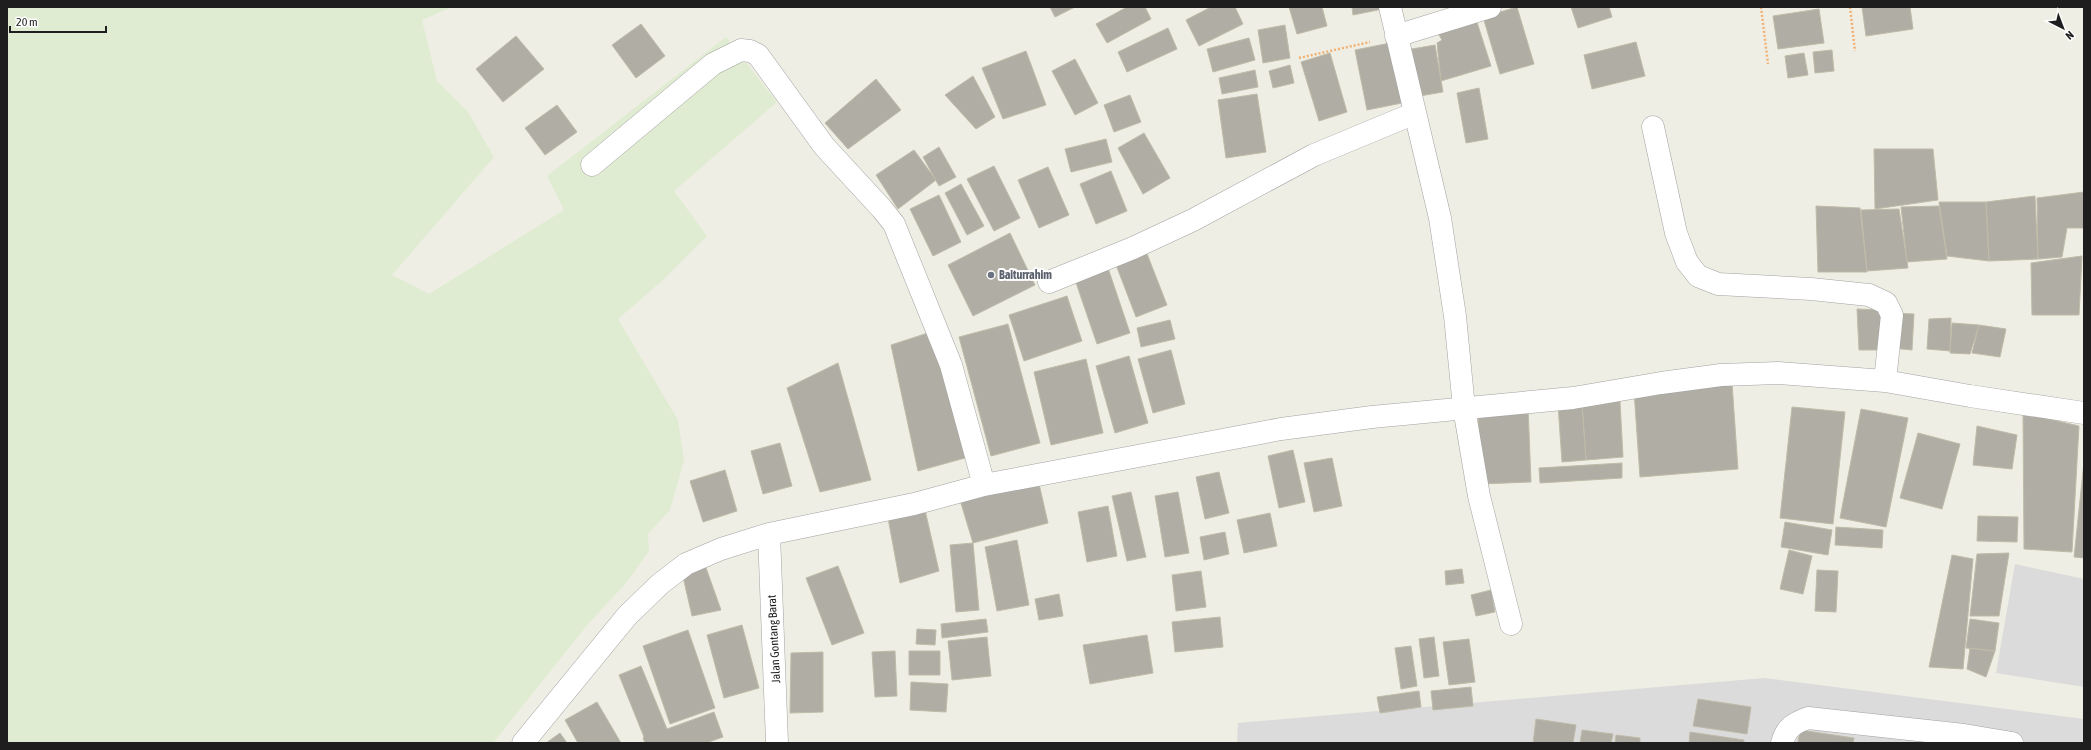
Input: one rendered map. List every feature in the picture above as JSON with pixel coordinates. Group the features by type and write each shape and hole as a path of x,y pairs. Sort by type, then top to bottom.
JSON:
{"street":[{"path":"1390,7 1440,218 1449,268 1464,408 1479,496 1511,624"},
{"path":"1396,36 1490,7"},
{"path":"592,165 713,64 741,50 750,50 758,55 824,146 894,224 951,365 984,485"},
{"path":"1049,282 1133,248 1193,220 1314,155 1415,113"},
{"path":"1653,127 1676,233 1687,262 1698,276 1718,284 1811,289 1869,295 1886,303 1892,315 1886,381"},
{"path":"523,743 627,616 660,584 686,564 721,549 769,534 914,504 984,485 1281,429 1372,417 1573,398 1661,382 1721,375 1778,373 1886,381 1970,396 2084,413"},
{"name":"Jalan Gontang Barat","path":"769,534 777,743"},
{"path":"1782,743 1785,733 1795,722 1808,718 1963,739 2012,743"}],"path":[{"path":"1761,7 1768,64"},
{"path":"1850,7 1855,51"},
{"path":"1299,58 1396,36"}],"shaded area":[{"path":"2015,564 2084,579 2084,687 1996,673"},
{"path":"1764,678 2084,719 2084,743 1237,743 1238,723"}],"green space":[{"path":"7,7 452,7 422,20 437,81 468,112 494,157 392,275 429,294 564,210 547,176 726,37 777,102 674,191 707,236 663,280 618,319 678,420 684,460 670,510 648,534 649,551 627,582 588,624 493,743 7,743"}],"building":[{"path":"1050,7 1075,7 1055,17"},
{"path":"1127,7 1145,7 1151,19 1107,43 1096,24"},
{"path":"1211,7 1235,7 1243,24 1199,46 1186,20"},
{"path":"1289,7 1322,7 1327,26 1297,34"},
{"path":"1352,7 1383,7 1383,9 1353,15"},
{"path":"1517,7 1534,64 1500,74 1483,17"},
{"path":"1571,7 1609,7 1612,17 1578,28"},
{"path":"1862,7 1910,7 1913,29 1866,36"},
{"path":"1819,9 1824,43 1778,49 1773,16"},
{"path":"1475,16 1491,66 1441,81 1437,43 1442,40 1436,30"},
{"path":"641,24 665,56 636,78 612,45"},
{"path":"1285,25 1290,58 1263,63 1258,30"},
{"path":"1168,28 1177,49 1127,72 1118,52"},
{"path":"516,36 544,69 503,102 476,69"},
{"path":"1249,38 1255,60 1213,72 1207,49"},
{"path":"1395,42 1407,102 1367,110 1355,50"},
{"path":"1636,42 1645,76 1592,89 1584,55"},
{"path":"1435,45 1443,92 1414,97 1406,50"},
{"path":"1832,50 1834,71 1815,73 1813,52"},
{"path":"1026,51 1046,105 1003,119 982,68"},
{"path":"1330,53 1347,112 1319,121 1301,62"},
{"path":"1804,53 1808,75 1788,78 1785,56"},
{"path":"1075,59 1098,103 1075,115 1052,71"},
{"path":"1290,65 1294,83 1273,88 1269,71"},
{"path":"1255,70 1258,87 1222,94 1219,78"},
{"path":"973,76 995,117 976,129 945,95"},
{"path":"876,79 901,110 848,149 825,123"},
{"path":"1479,88 1488,139 1466,143 1457,93"},
{"path":"1257,94 1266,152 1226,158 1218,100"},
{"path":"1130,95 1141,122 1114,132 1104,105"},
{"path":"557,105 577,132 545,155 525,128"},
{"path":"1144,133 1170,178 1143,194 1118,148"},
{"path":"1106,139 1112,162 1071,172 1065,149"},
{"path":"939,147 956,177 939,186 923,157"},
{"path":"1874,149 1933,149 1938,200 1875,209"},
{"path":"914,150 936,180 898,209 876,175"},
{"path":"994,166 1020,218 994,231 967,179"},
{"path":"1048,167 1069,215 1039,228 1018,180"},
{"path":"1111,171 1127,211 1096,224 1080,184"},
{"path":"961,184 984,226 967,235 945,193"},
{"path":"2084,192 2084,228 2067,228 2062,257 2038,259 2037,198"},
{"path":"939,195 961,242 933,256 910,209"},
{"path":"2035,196 2038,259 1989,261 1986,202"},
{"path":"1939,202 1986,202 1989,261 1947,256"},
{"path":"1816,206 1860,208 1867,272 1818,272"},
{"path":"1939,206 1947,259 1907,262 1901,207"},
{"path":"1899,209 1908,268 1867,271 1861,210"},
{"name":"Baiturrahim","path":"1010,233 1035,285 973,316 948,265"},
{"path":"1144,246 1167,305 1136,317 1113,257"},
{"path":"2082,256 2079,315 2032,315 2031,263"},
{"path":"1106,262 1130,333 1097,344 1073,274"},
{"path":"1067,296 1082,341 1024,361 1009,315"},
{"path":"1857,309 1883,310 1884,350 1859,350"},
{"path":"1894,313 1914,314 1912,350 1891,348"},
{"path":"1951,318 1950,351 1927,349 1929,319"},
{"path":"1170,320 1175,339 1141,347 1137,328"},
{"path":"1952,323 1979,325 1970,354 1950,353"},
{"path":"1008,324 1040,443 991,456 959,337"},
{"path":"1979,325 2006,329 2000,357 1972,353"},
{"path":"937,330 965,458 918,471 891,345"},
{"path":"1171,350 1185,404 1153,413 1138,359"},
{"path":"1129,356 1148,423 1115,433 1096,366"},
{"path":"1086,359 1103,433 1051,445 1034,372"},
{"path":"838,363 871,480 820,492 787,388"},
{"path":"1732,383 1738,469 1640,477 1634,391"},
{"path":"1620,401 1623,457 1586,460 1582,403"},
{"path":"1582,403 1586,460 1562,462 1558,405"},
{"path":"1528,406 1531,482 1481,484 1478,408"},
{"path":"1792,407 1845,412 1833,524 1780,518"},
{"path":"1861,409 1908,418 1886,527 1840,518"},
{"path":"2023,413 2079,426 2072,552 2024,549"},
{"path":"1977,426 2017,435 2012,469 1973,465"},
{"path":"1918,433 1960,444 1942,509 1900,498"},
{"path":"780,443 792,486 763,494 751,451"},
{"path":"1293,450 1305,502 1279,508 1268,456"},
{"path":"1332,458 1342,506 1314,512 1304,463"},
{"path":"2084,462 2084,558 2074,557"},
{"path":"1622,463 1622,478 1540,483 1539,468"},
{"path":"725,470 737,511 703,522 690,481"},
{"path":"1219,472 1229,513 1205,519 1196,477"},
{"path":"1037,475 1048,523 973,543 960,500"},
{"path":"1131,492 1146,557 1127,561 1112,496"},
{"path":"1178,492 1189,553 1165,557 1155,496"},
{"path":"1108,506 1117,556 1087,562 1078,512"},
{"path":"925,510 939,571 900,583 888,518"},
{"path":"1270,513 1277,546 1244,553 1237,520"},
{"path":"1978,516 2018,517 2017,542 1977,541"},
{"path":"1785,522 1832,530 1828,555 1781,547"},
{"path":"1836,527 1883,530 1882,548 1835,545"},
{"path":"1225,532 1229,554 1204,560 1200,537"},
{"path":"1017,540 1029,605 997,611 985,547"},
{"path":"973,543 979,610 956,612 950,545"},
{"path":"1789,550 1812,556 1803,594 1780,589"},
{"path":"2009,553 1999,616 1970,616 1977,554"},
{"path":"1952,555 1973,559 1963,669 1929,667"},
{"path":"705,565 721,610 692,616 681,568"},
{"path":"838,566 864,633 832,645 806,578"},
{"path":"1462,569 1464,583 1446,585 1445,571"},
{"path":"1817,570 1838,571 1836,612 1815,611"},
{"path":"1201,571 1206,607 1176,611 1172,575"},
{"path":"1491,590 1495,612 1476,616 1471,595"},
{"path":"1059,594 1063,616 1039,620 1035,599"},
{"path":"1220,617 1223,647 1175,652 1172,622"},
{"path":"986,619 988,632 942,638 941,624"},
{"path":"1970,619 1999,623 1995,651 1966,648"},
{"path":"742,625 759,688 724,698 707,635"},
{"path":"917,629 936,630 935,645 916,644"},
{"path":"688,630 715,708 670,724 643,646"},
{"path":"1147,635 1153,673 1090,684 1083,645"},
{"path":"987,637 991,676 952,680 948,641"},
{"path":"1434,637 1439,676 1424,678 1419,639"},
{"path":"1469,639 1475,682 1449,685 1443,642"},
{"path":"1411,646 1417,686 1401,689 1395,648"},
{"path":"1970,648 1995,651 1986,677 1967,669"},
{"path":"895,651 897,696 875,697 872,652"},
{"path":"909,651 940,651 940,675 909,675"},
{"path":"823,652 823,712 790,713 791,653"},
{"path":"641,666 667,729 714,712 723,737 706,743 645,743 644,737 619,675"},
{"path":"911,682 948,684 946,712 910,710"},
{"path":"1471,687 1473,706 1433,710 1431,691"},
{"path":"1419,691 1421,707 1380,713 1377,697"},
{"path":"1698,699 1751,707 1747,734 1693,726"},
{"path":"597,702 621,743 578,743 565,720"},
{"path":"1536,719 1576,725 1573,743 1533,743"},
{"path":"1582,730 1613,734 1611,743 1580,743"},
{"path":"1800,730 1854,738 1853,743 1798,743"},
{"path":"1690,732 1744,740 1744,743 1689,743"},
{"path":"560,733 567,743 546,743"},
{"path":"1616,735 1640,738 1640,743 1615,743"}],"place":[{"name":"Baiturrahim","path":"991,275"}]}
